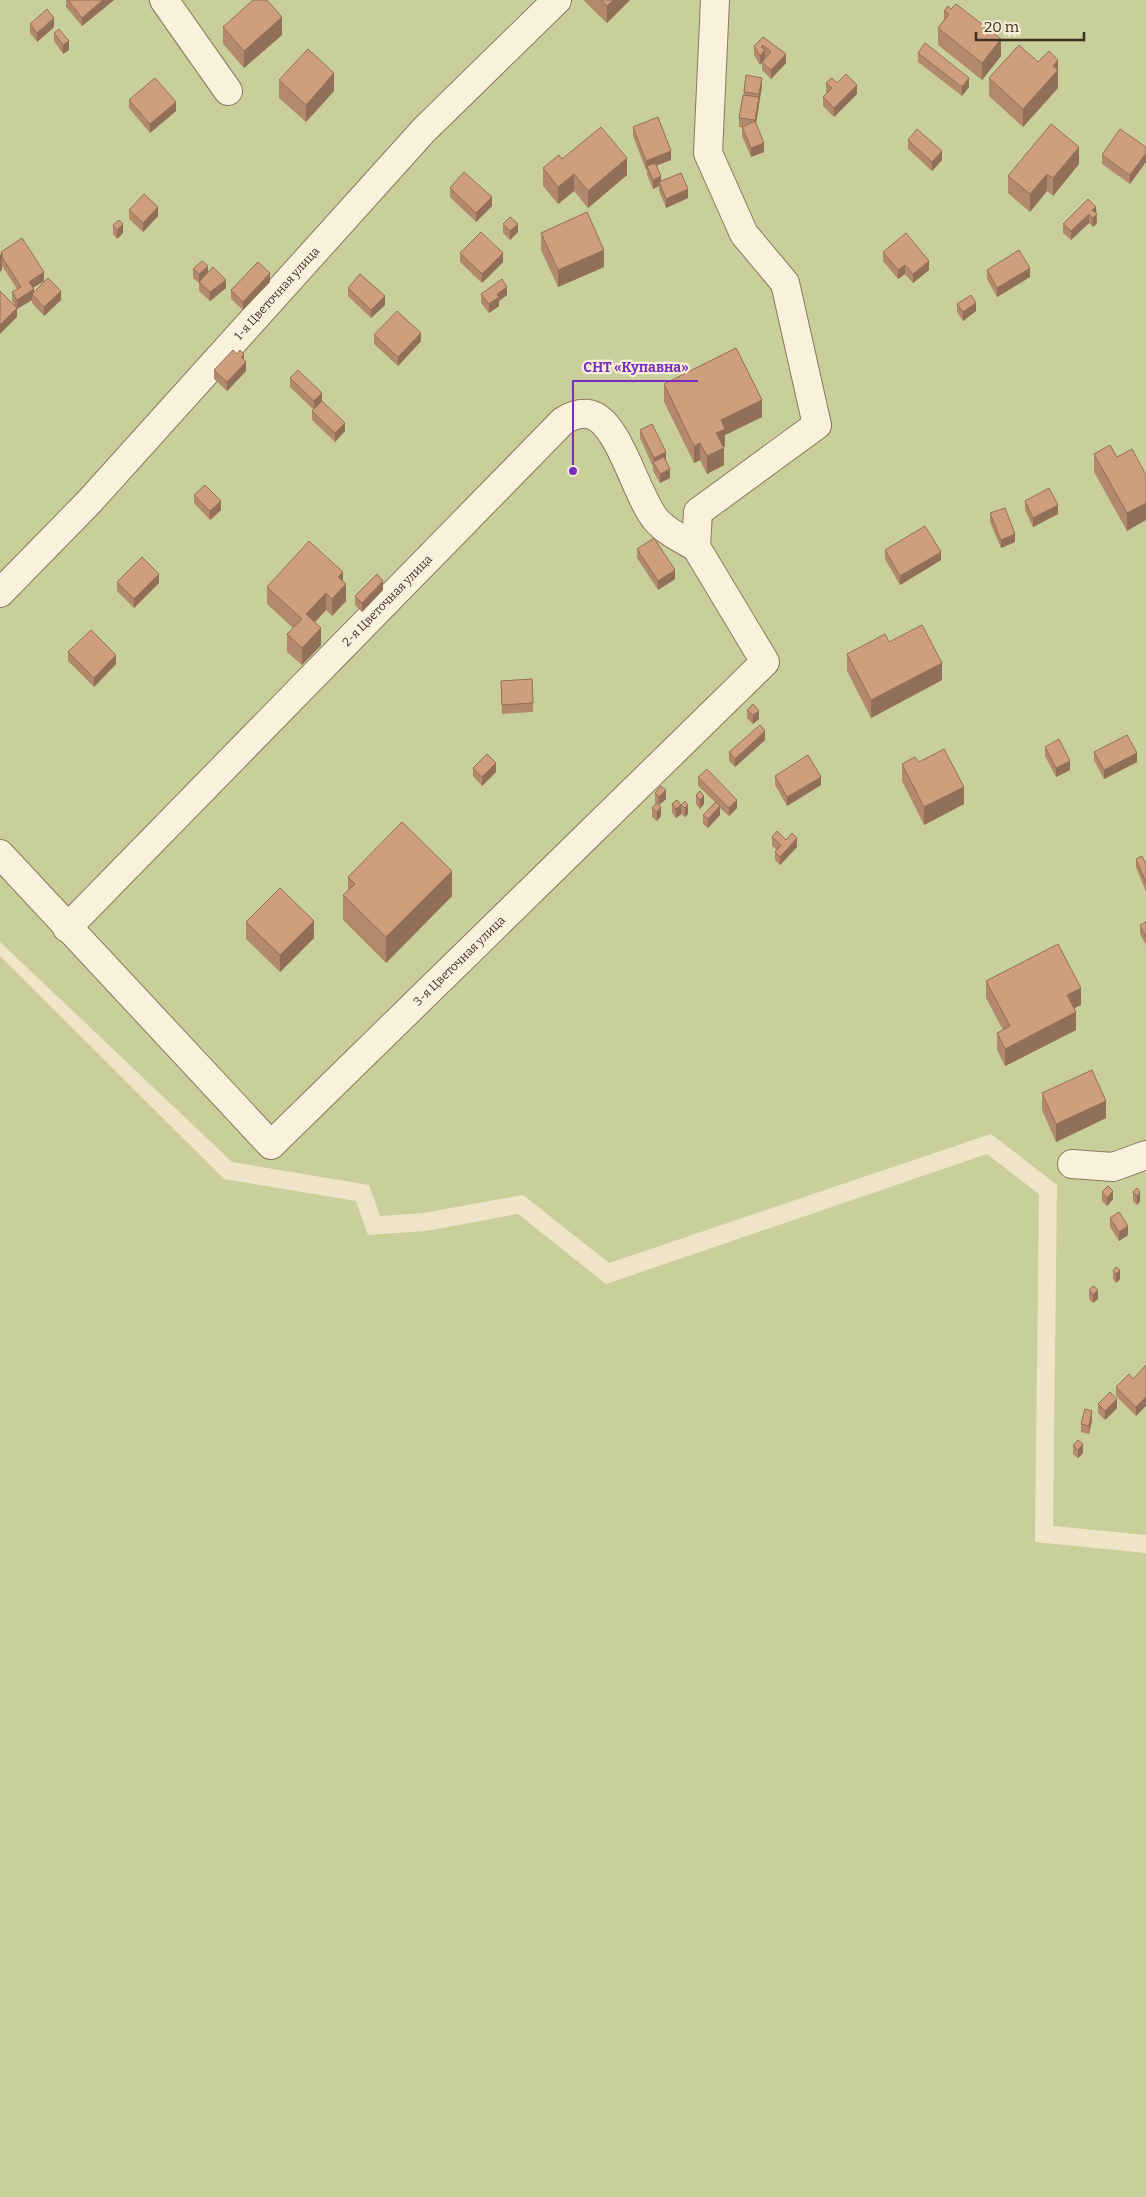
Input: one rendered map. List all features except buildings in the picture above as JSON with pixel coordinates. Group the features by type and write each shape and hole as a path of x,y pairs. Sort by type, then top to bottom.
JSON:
{"street":[{"path":"164,0 228,91"},
{"name":"1-я Цветочная улица","path":"0,593 89,502 424,130 557,0"},
{"path":"696,546 698,512 817,425 785,283 744,234 708,154 715,0"},
{"name":"2-я Цветочная улица","path":"67,928 563,421 576,414 590,414 603,421 612,433 646,506 657,521 670,533 696,546"},
{"name":"3-я Цветочная улица","path":"67,928 271,1145 765,662 696,546"},
{"path":"0,854 67,928"},
{"path":"1072,1164 1113,1167 1146,1155"}],"green space":[{"path":"0,0 1146,0 1146,1535 1053,1526 1057,1185 991,1134 609,1263 523,1195 424,1213 380,1216 369,1185 232,1162 0,942"},
{"path":"0,956 224,1179 356,1201 368,1235 426,1231 518,1214 606,1284 987,1154 1039,1194 1035,1542 1146,1553 1146,2197 0,2197"}],"place":[{"name":"СНТ «Купавна»","path":"573,471"}]}
